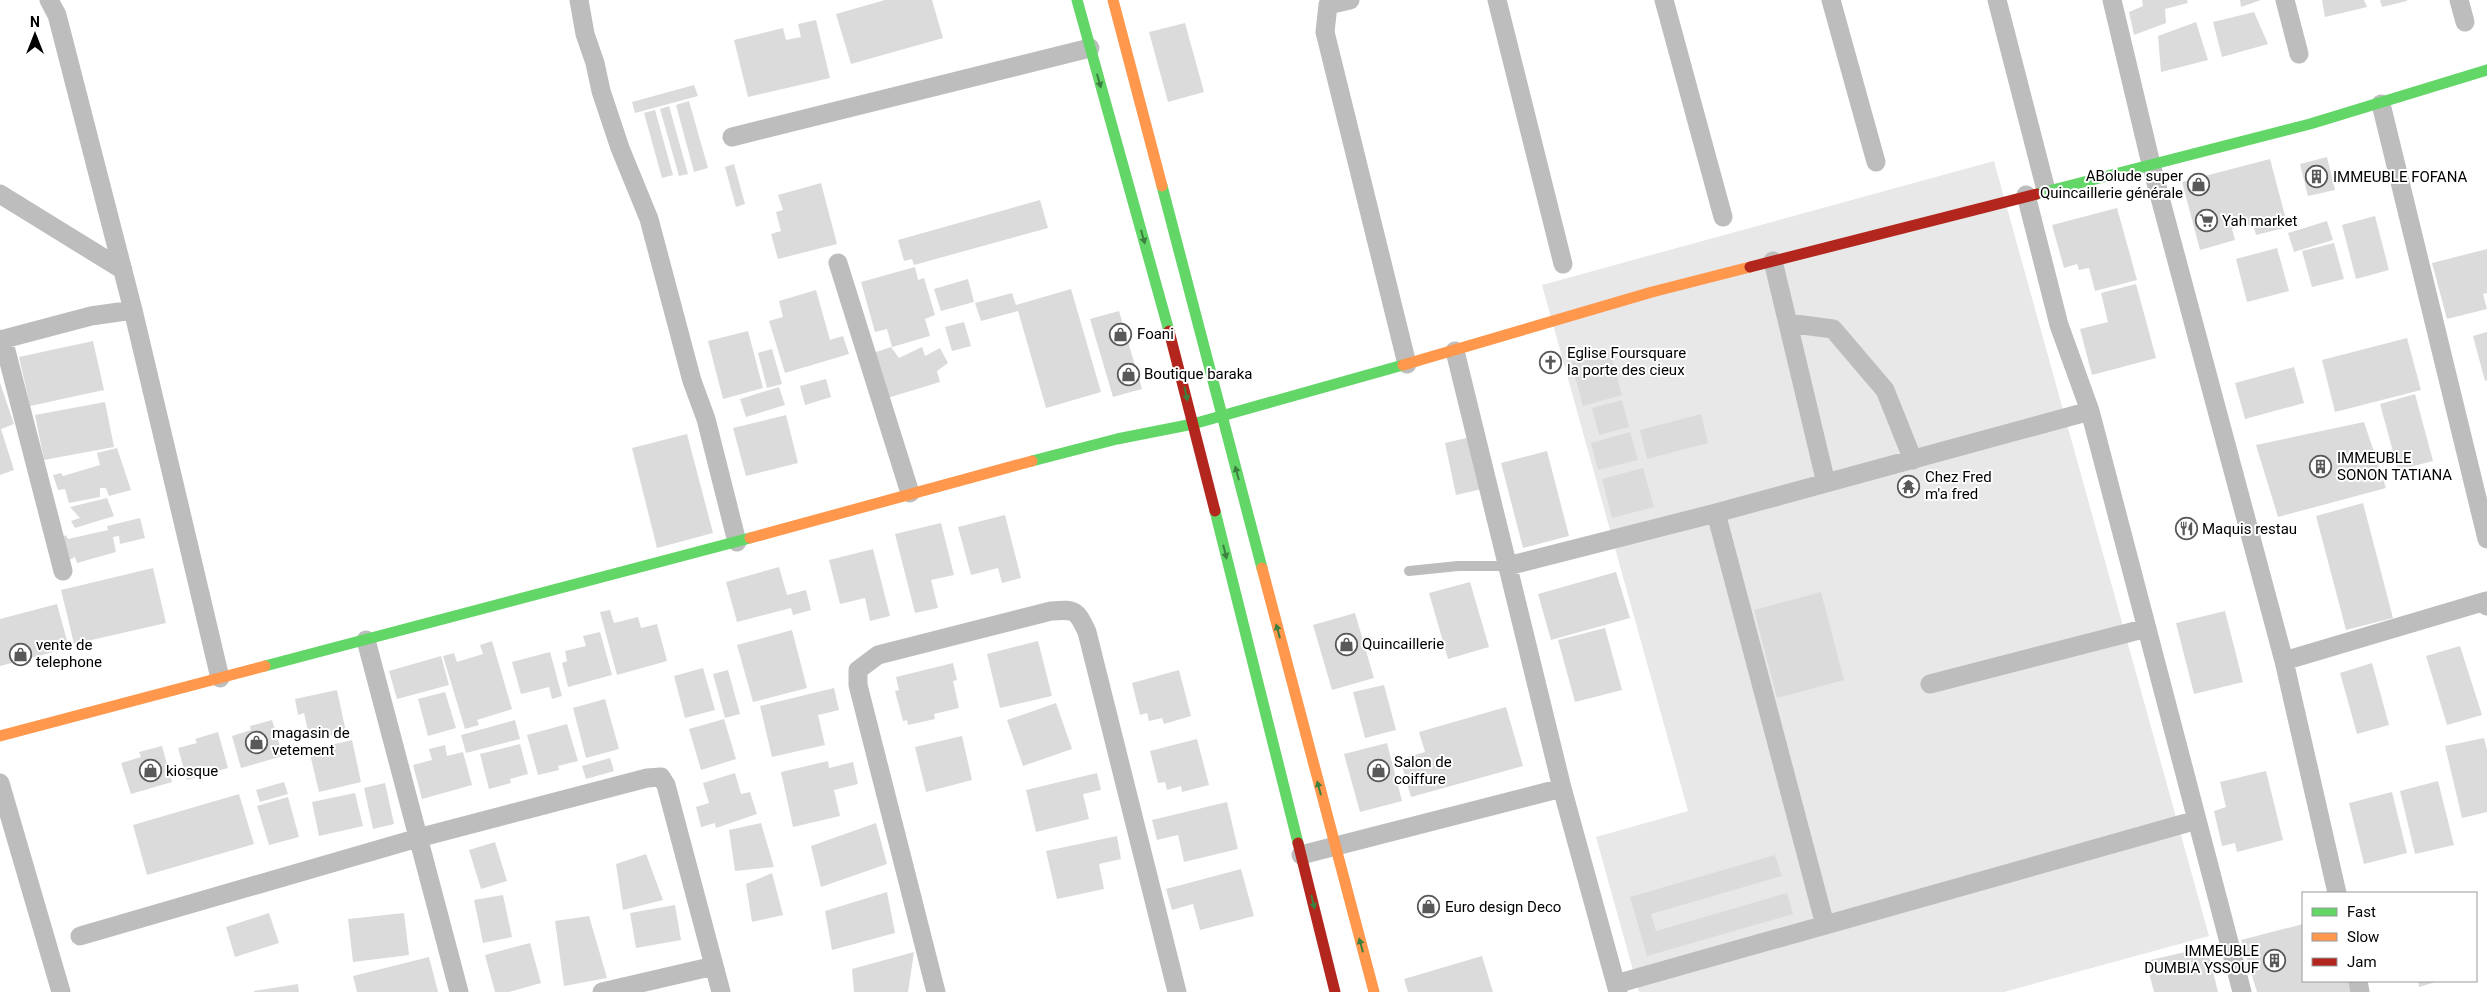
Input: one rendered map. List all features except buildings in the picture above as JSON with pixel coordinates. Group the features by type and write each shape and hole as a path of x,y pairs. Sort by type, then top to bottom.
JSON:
{"street":[{"path":"49,0 57,15 123,270 220,678"},
{"path":"579,0 585,34 595,63 601,91 620,148 649,219 692,381 706,419 737,542"},
{"path":"1077,0 1176,355 1335,992"},
{"path":"1113,0 1334,847 1374,992"},
{"path":"1350,0 1328,6 1325,32 1407,364"},
{"path":"1496,0 1564,264"},
{"path":"1664,0 1723,217"},
{"path":"1830,0 1876,162"},
{"path":"1997,0 2046,190"},
{"path":"2112,0 2151,164 2284,661 2338,892"},
{"path":"2285,0 2299,54"},
{"path":"2458,0 2465,22"},
{"path":"732,137 1090,48"},
{"path":"0,736 737,542 910,493 1117,439 1193,424 1455,351 1652,292 2381,104 2487,70"},
{"path":"2381,104 2487,539"},
{"path":"0,194 123,270"},
{"path":"2026,195 2059,325 2090,411 2242,992"},
{"path":"1773,261 1826,483"},
{"path":"838,263 910,493"},
{"path":"63,571 1,339 91,316 133,310"},
{"path":"1788,323 1833,329 1885,390 1913,460"},
{"path":"1455,351 1562,788 1617,988 1825,925 2197,820"},
{"path":"1508,566 1716,513 2090,411"},
{"path":"1716,513 1825,925"},
{"path":"2284,661 2487,603"},
{"path":"936,992 858,685 858,670 878,655 1051,611 1070,610 1080,615 1087,632 1177,992"},
{"path":"1930,684 2147,628"},
{"path":"366,640 460,992"},
{"path":"80,936 418,838 647,778 661,777 666,785 721,992"},
{"path":"0,783 61,992"},
{"path":"1301,855 1562,788"},
{"path":"602,992 714,966"}],"lane":[{"path":"1409,571 1458,566 1508,566"}],"shaded area":[{"path":"1994,161 2209,936 2004,992 1639,992 1596,837 1688,811 1542,285"}],"traffic: fast":[{"path":"1077,0 1169,331"},
{"path":"2037,194 2310,124 2487,70"},
{"path":"1162,186 1262,568"},
{"path":"1032,461 1117,439 1193,424 1403,365"},
{"path":"1215,511 1298,843"},
{"path":"265,666 750,538"}],"traffic: slow":[{"path":"1113,0 1162,186"},
{"path":"1403,365 1652,292 1750,267"},
{"path":"750,538 1032,461"},
{"path":"1262,568 1374,992"},
{"path":"0,736 265,666"}],"traffic: jam":[{"path":"1750,267 2037,194"},
{"path":"1169,331 1215,511"},
{"path":"1298,843 1335,992"}],"place":[{"name":"IMMEUBLE FOFANA","path":"2317,177"},
{"name":"ABolude super Quincaillerie générale","path":"2199,185"},
{"name":"Yah market","path":"2206,221"},
{"name":"Foani","path":"1121,334"},
{"name":"Eglise Foursquare la porte des cieux","path":"1551,362"},
{"name":"Boutique baraka","path":"1128,374"},
{"name":"IMMEUBLE SONON TATIANA","path":"2321,467"},
{"name":"Chez Fred m'a fred","path":"1909,486"},
{"name":"Maquis restau","path":"2186,529"},
{"name":"Quincaillerie","path":"1346,644"},
{"name":"vente de telephone","path":"20,654"},
{"name":"magasin de vetement","path":"256,742"},
{"name":"kiosque","path":"150,771"},
{"name":"Salon de coiffure","path":"1378,771"},
{"name":"Euro design Deco","path":"1429,907"},
{"name":"IMMEUBLE DUMBIA YSSOUF","path":"2275,960"}]}
